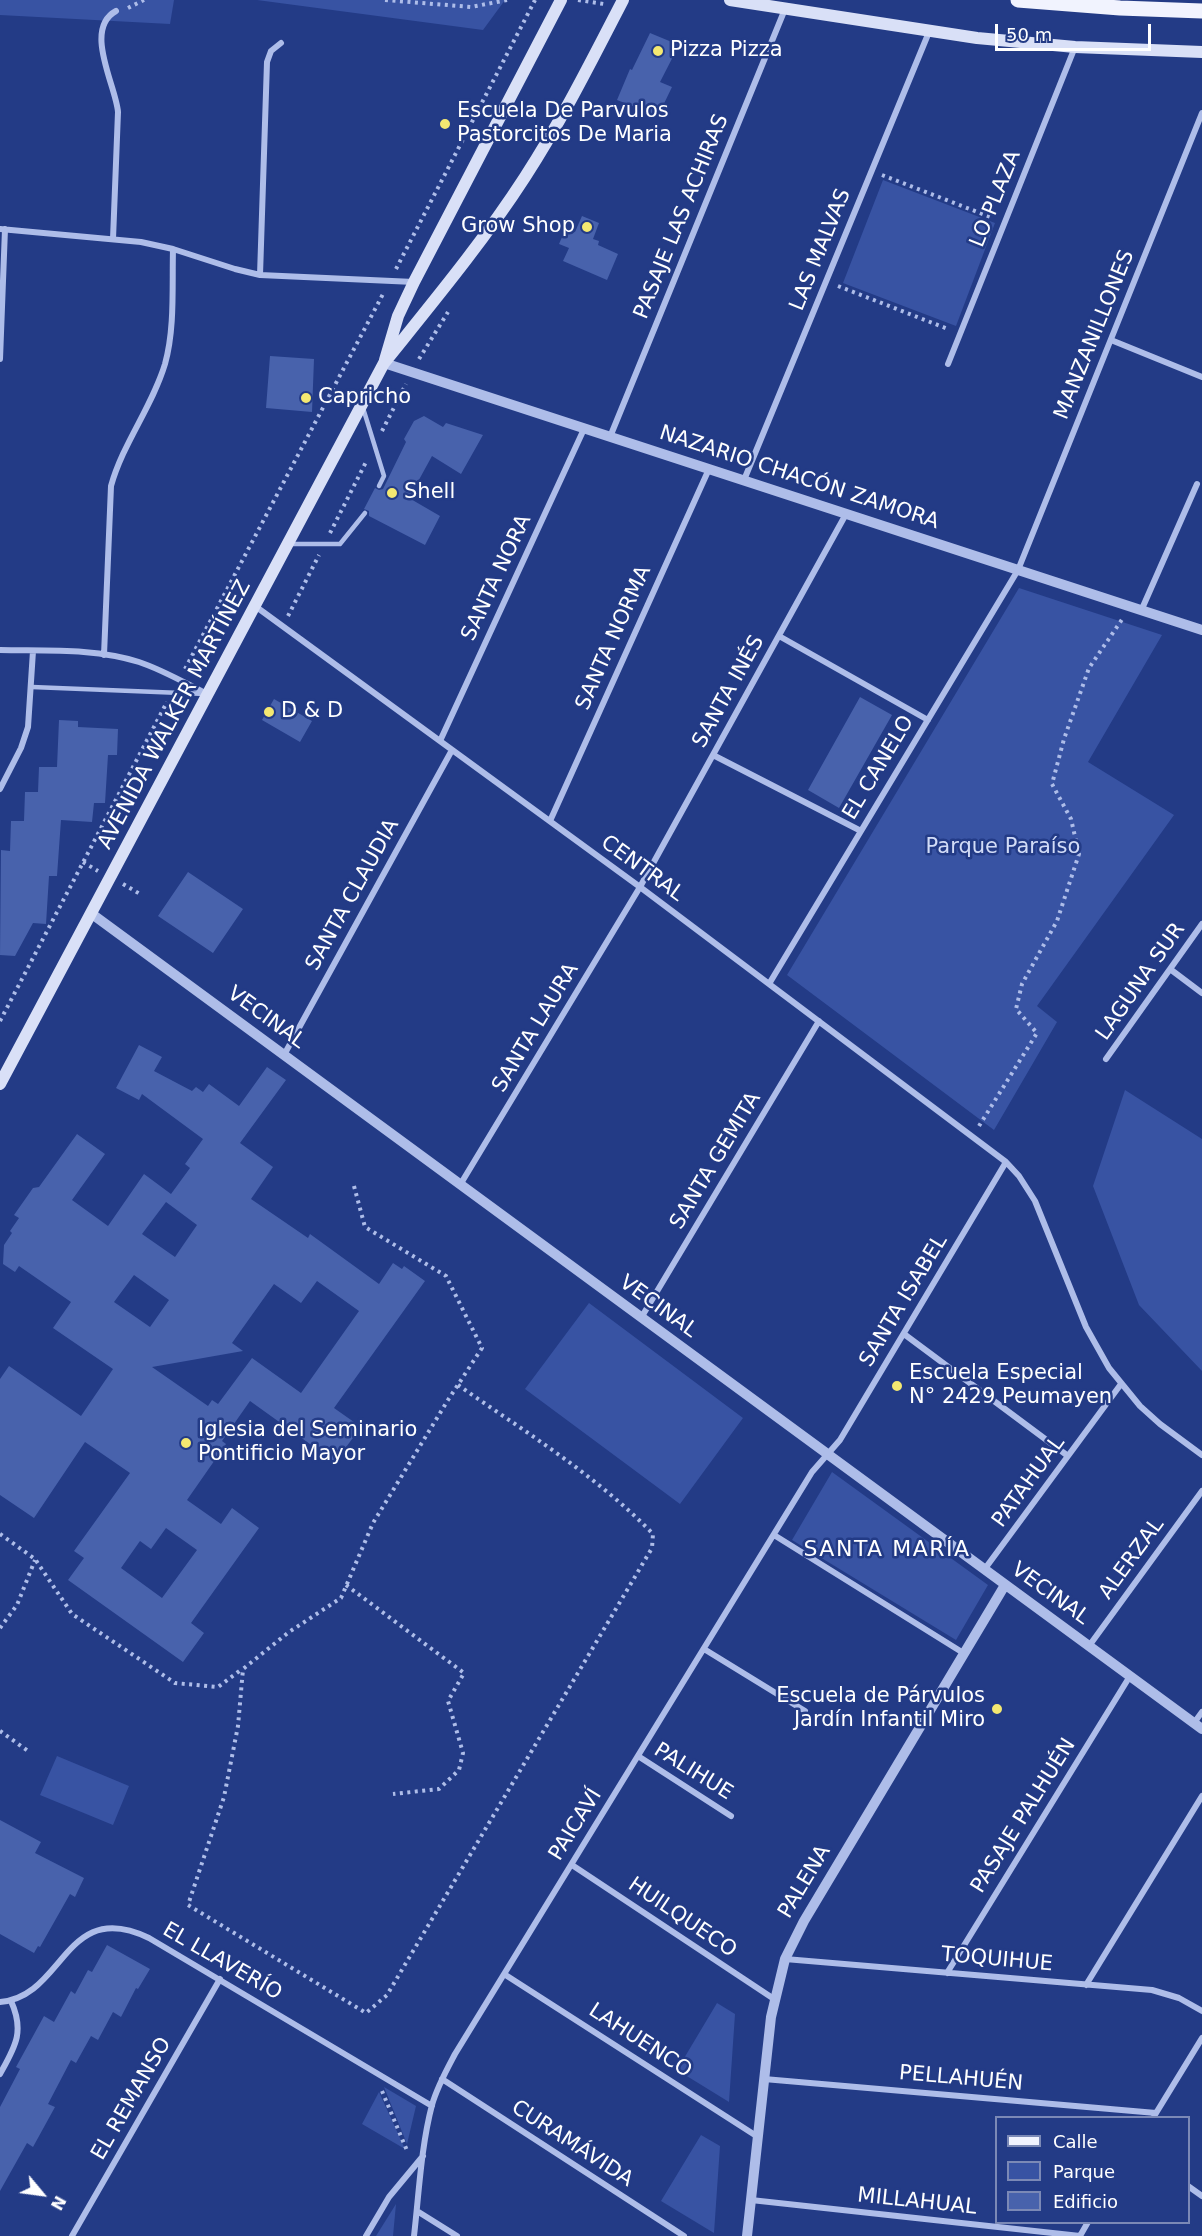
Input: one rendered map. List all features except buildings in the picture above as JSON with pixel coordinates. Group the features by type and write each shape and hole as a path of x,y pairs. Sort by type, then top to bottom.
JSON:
{"main road":[{"name":"AVENIDA WALKER MARTÍNEZ","path":"0,1084 362,406 384,363 398,316 414,282 561,0"},
{"name":"AVENIDA WALKER MARTÍNEZ","path":"384,363 458,271 525,177 568,104 623,0"},
{"path":"730,0 929,32 1076,46 1202,52"},
{"path":"1018,0 1202,11"}],"street":[{"name":"PASAJE LAS ACHIRAS","path":"610,437 785,9"},
{"path":"113,239 118,112 116,98 104,62 103,32 106,18 116,11"},
{"name":"LAS MALVAS","path":"744,480 929,32"},
{"path":"260,275 267,62 271,51 281,43"},
{"name":"LO PLAZA","path":"948,364 1076,46"},
{"name":"MANZANILLONES","path":"1018,570 1202,113"},
{"path":"0,358 2,229 141,242 173,249 260,275 414,282"},
{"path":"104,654 111,486 117,467 164,365 169,340 173,249"},
{"path":"1111,340 1202,377"},
{"name":"NAZARIO CHACÓN ZAMORA","path":"384,363 1202,630"},
{"name":"SANTA NORA","path":"440,741 584,429"},
{"name":"SANTA NORMA","path":"550,821 709,469"},
{"path":"1141,611 1197,484"},
{"name":"SANTA INÉS","path":"640,887 846,514"},
{"name":"EL CANELO","path":"769,984 1018,570"},
{"name":"CENTRAL","path":"255,606 640,887 1006,1162 1025,1183 1035,1201 1086,1327 1121,1384 1160,1424 1202,1455"},
{"path":"779,636 928,720"},
{"path":"0,650 104,654 141,663 208,694"},
{"path":"0,789 26,736 30,716 33,651"},
{"name":"SANTA CLAUDIA","path":"284,1055 452,750"},
{"path":"713,755 861,831"},
{"name":"SANTA LAURA","path":"460,1185 640,887"},
{"name":"VECINAL","path":"92,914 1198,1726"},
{"name":"LAGUNA SUR","path":"1106,1059 1202,924"},
{"path":"1170,969 1202,993"},
{"name":"SANTA GEMITA","path":"641,1318 819,1021"},
{"name":"SANTA ISABEL","path":"827,1455 840,1440 1006,1162"},
{"path":"904,1334 1068,1456"},
{"name":"PATAHUAL","path":"984,1570 1121,1384"},
{"name":"PAICAVÍ","path":"414,2236 423,2156 432,2106 442,2079 812,1472 827,1455"},
{"name":"ALERZAL","path":"1089,1646 1202,1491"},
{"path":"774,1535 965,1654"},
{"name":"PALENA","path":"747,2236 774,1999 785,1959 804,1921 1005,1585"},
{"path":"704,1649 805,1711"},
{"name":"PASAJE PALHUÉN","path":"947,1973 1130,1676"},
{"path":"1198,1726 1202,1712"},
{"name":"PALIHUE","path":"638,1756 731,1816"},
{"path":"1086,1985 1202,1796"},
{"name":"HUILQUECO","path":"572,1865 774,1999"},
{"name":"EL LLAVERÍO","path":"0,2002 11,2001 26,1995 40,1984 74,1943 84,1936 107,1929 120,1928 140,1933 432,2106"},
{"name":"TOQUIHUE","path":"785,1959 1152,1990 1179,1998 1202,2011"},
{"name":"LAHUENCO","path":"504,1974 758,2137"},
{"name":"EL REMANSO","path":"72,2236 220,1979"},
{"path":"0,2074 18,2038 18,2019 11,2001"},
{"path":"1155,2115 1201,2040"},
{"name":"CURAMÁVIDA","path":"442,2079 684,2236"},
{"name":"PELLAHUÉN","path":"764,2079 1155,2115"},
{"path":"366,2236 389,2197 423,2156"},
{"name":"MILLAHUAL","path":"751,2200 1080,2236"},
{"path":"417,2211 457,2236"}],"lane":[{"path":"362,406 384,476 379,486"},
{"path":"288,544 340,544 364,513"},
{"path":"32,687 208,694"}],"path":[{"path":"385,0 471,7 507,0"},
{"path":"179,680 390,281 535,0"},
{"path":"871,171 1004,223"},
{"path":"826,281 960,334"},
{"path":"283,626 411,372 453,304"},
{"path":"973,1136 1037,1033 1016,1010 1022,984 1057,921 1079,854 1071,819 1052,784 1064,739 1089,668 1130,608"},
{"path":"0,1021 172,693"},
{"path":"0,1534 36,1559 72,1614 175,1683 218,1687 289,1632 341,1598 374,1522 482,1348 446,1276 365,1227 354,1186"},
{"path":"243,1669 238,1726 224,1797 188,1905 366,2013 387,1995 652,1548 653,1534 628,1508 538,1440 458,1385"},
{"path":"0,1628 17,1605 36,1559"},
{"path":"346,1585 464,1673 448,1701 463,1753 459,1770 440,1789 393,1794"},
{"path":"0,1731 28,1751"},
{"path":"379,2085 408,2154"}],"green space":[{"path":"0,0 174,0 170,24 0,15"},
{"path":"257,0 505,0 483,30"},
{"path":"883,180 995,223 956,326 843,283"},
{"name":"Parque Paraíso","path":"1019,588 1162,635 1088,762 1174,815 1037,1006 1057,1022 994,1130 787,975"},
{"path":"1125,1090 1202,1139 1202,1371 1139,1305 1093,1186"},
{"path":"589,1303 743,1418 680,1504 525,1389"},
{"path":"832,1472 988,1585 956,1640 792,1540"},
{"path":"57,1756 129,1786 113,1825 40,1795"},
{"path":"717,2003 735,2014 729,2102 677,2070"},
{"path":"384,2087 416,2106 407,2144"},
{"path":"379,2092 405,2149 362,2124"},
{"path":"701,2135 720,2146 714,2233 661,2201"},
{"path":"396,2204 393,2236 376,2236"}],"place":[{"name":"Pizza Pizza","path":"658,51"},
{"name":"Escuela De Parvulos Pastorcitos De Maria","path":"445,124"},
{"name":"Grow Shop","path":"587,227"},
{"name":"Capricho","path":"306,398"},
{"name":"Shell","path":"392,493"},
{"name":"D & D","path":"269,712"},
{"name":"Escuela Especial N° 2429 Peumayen","path":"897,1386"},
{"name":"Iglesia del Seminario Pontificio Mayor","path":"186,1443"},
{"name":"Escuela de Párvulos Jardín Infantil Miro","path":"997,1709"}],"district":[{"name":"SANTA MARÍA","path":"887,1550"}]}
